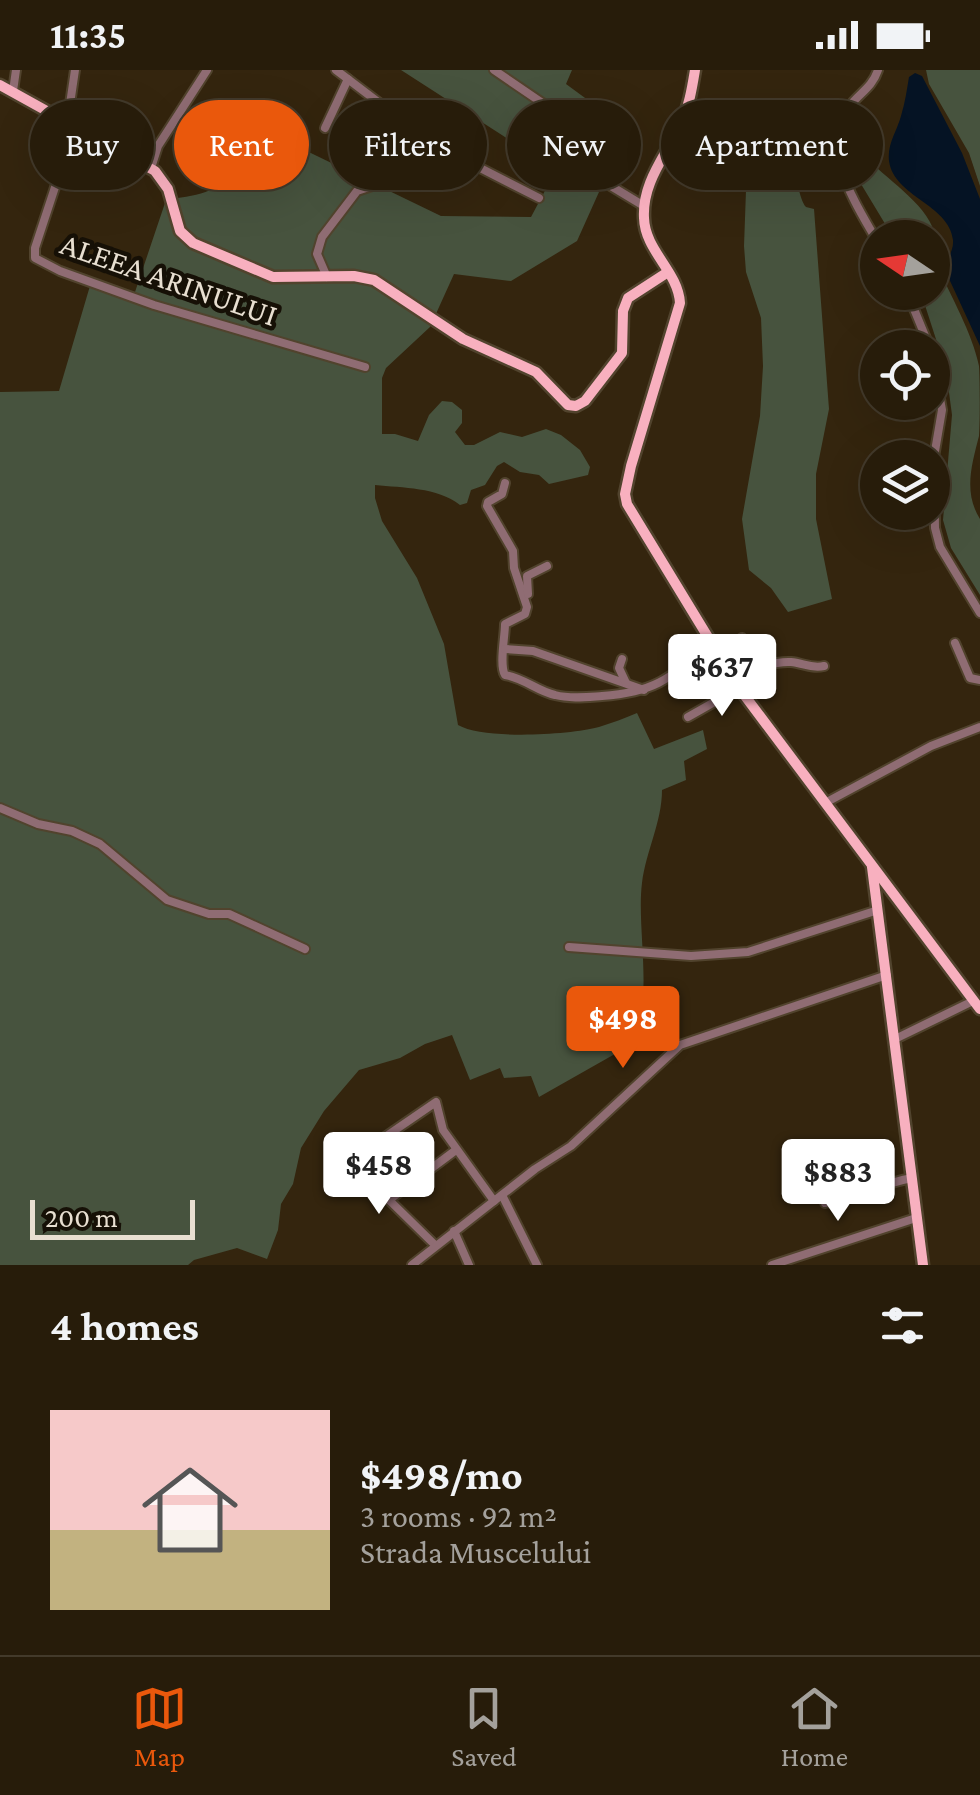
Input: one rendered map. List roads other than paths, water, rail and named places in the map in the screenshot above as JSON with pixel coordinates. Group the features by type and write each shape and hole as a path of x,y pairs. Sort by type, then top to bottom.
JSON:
{"main road":[{"path":"695,70 685,115 652,176 644,206 647,236 677,288 680,309 648,404 625,494 631,513 735,683 976,1005"},
{"path":"0,85 30,101"},
{"path":"154,172 166,184 176,223 192,244 272,277 360,276 382,284 462,339 536,372 564,403 576,406 595,389 622,353 623,314 628,298 668,272"},
{"path":"871,866 922,1265"}],"street":[{"path":"13,92 16,70"},
{"path":"71,100 75,70"},
{"path":"154,157 207,70"},
{"path":"336,70 378,100"},
{"path":"494,70 538,100"},
{"path":"866,220 846,183 839,152 848,108 871,86 878,70"},
{"path":"325,128 348,79"},
{"path":"487,171 539,198"},
{"name":"ALEEA ARINULUI","path":"57,190 36,258 154,306 366,367"},
{"path":"326,277 318,254 322,237 360,190"},
{"path":"618,190 644,206"},
{"path":"941,420 934,458 934,528 940,547 980,613"},
{"path":"505,483 502,494 487,506 513,550 514,568 527,607"},
{"path":"547,566 527,576 525,614 505,624 506,649 501,666 505,675 524,678 550,694 581,697 644,690 664,681 711,644"},
{"path":"718,656 742,638"},
{"path":"955,643 970,678 980,680"},
{"path":"506,649 533,651 644,690"},
{"path":"622,659 619,668 627,684"},
{"path":"688,717 735,683 778,663 824,666"},
{"path":"825,803 931,746 980,727"},
{"path":"0,808 100,844 167,900 209,914 229,914 305,949"},
{"path":"569,947 691,956 748,952 878,910"},
{"path":"413,1265 434,1245 571,1146 680,1044 887,975"},
{"path":"895,1038 976,1005"},
{"path":"350,1162 436,1102 443,1130 498,1198 537,1265"},
{"path":"333,1145 434,1245"},
{"path":"389,1200 456,1150"},
{"path":"825,1203 912,1178"},
{"path":"772,1265 916,1218"},
{"path":"454,1232 469,1265"}],"water":[{"path":"915,73 922,76 962,153 980,199 980,346 950,281 953,240 950,220 943,220 910,192 893,173 889,161 909,77"}]}
